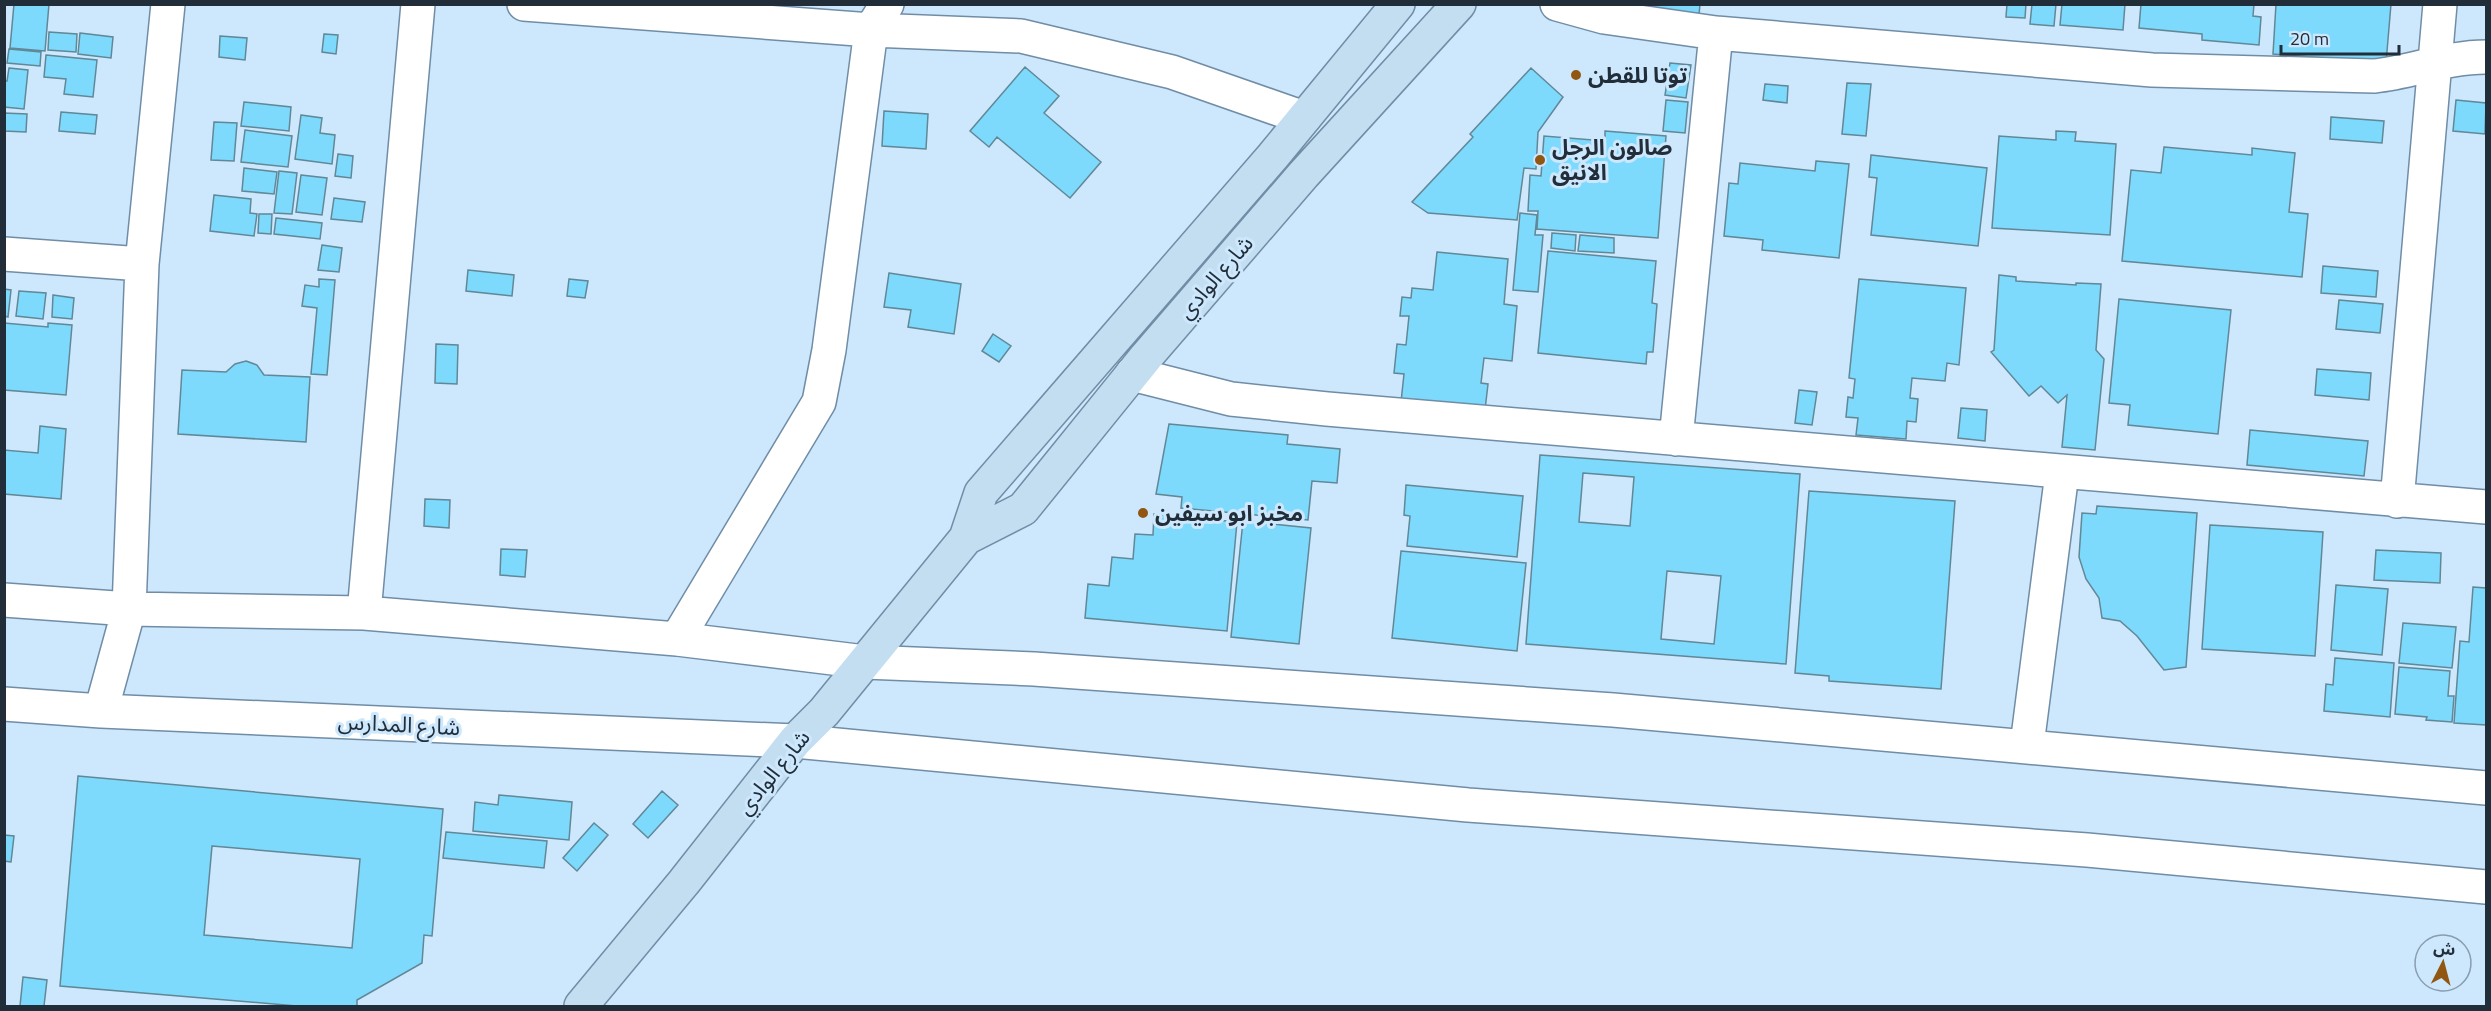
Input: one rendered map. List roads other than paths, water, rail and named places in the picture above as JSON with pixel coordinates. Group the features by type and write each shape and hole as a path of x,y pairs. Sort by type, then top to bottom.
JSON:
{"main road":[{"name":"شارع الوادي","path":"580,1006 684,882 795,741 824,712 966,538 981,493 1304,118 1398,4"},
{"name":"شارع الوادي","path":"966,538 1023,509 1132,374 1304,174 1459,4"}],"street":[{"path":"101,711 129,609 142,264 168,4"},
{"path":"364,613 418,4"},
{"path":"525,4 879,17 1022,36 1172,72 1304,118"},
{"path":"1557,4 1604,17 1716,33 2152,70 2373,76 2405,73 2435,63 2487,57"},
{"path":"2397,501 2440,4"},
{"path":"677,639 819,402 879,17"},
{"path":"1676,439 1716,33"},
{"path":"4,254 142,264"},
{"path":"1132,374 1231,399 2062,473 2487,507"},
{"path":"2027,745 2062,473"},
{"path":"4,600 129,609 364,613 677,639 865,662 1034,669 1613,710 2027,745 2487,788"},
{"name":"شارع المدارس","path":"4,704 101,711 795,741 1468,805 2087,850 2487,887"}],"place":[{"name":"توتا للقطن","path":"1576,75"},
{"name":"صالون الرجل الانيق","path":"1540,160"},
{"name":"مخبز ابو سيفين","path":"1143,513"}]}
